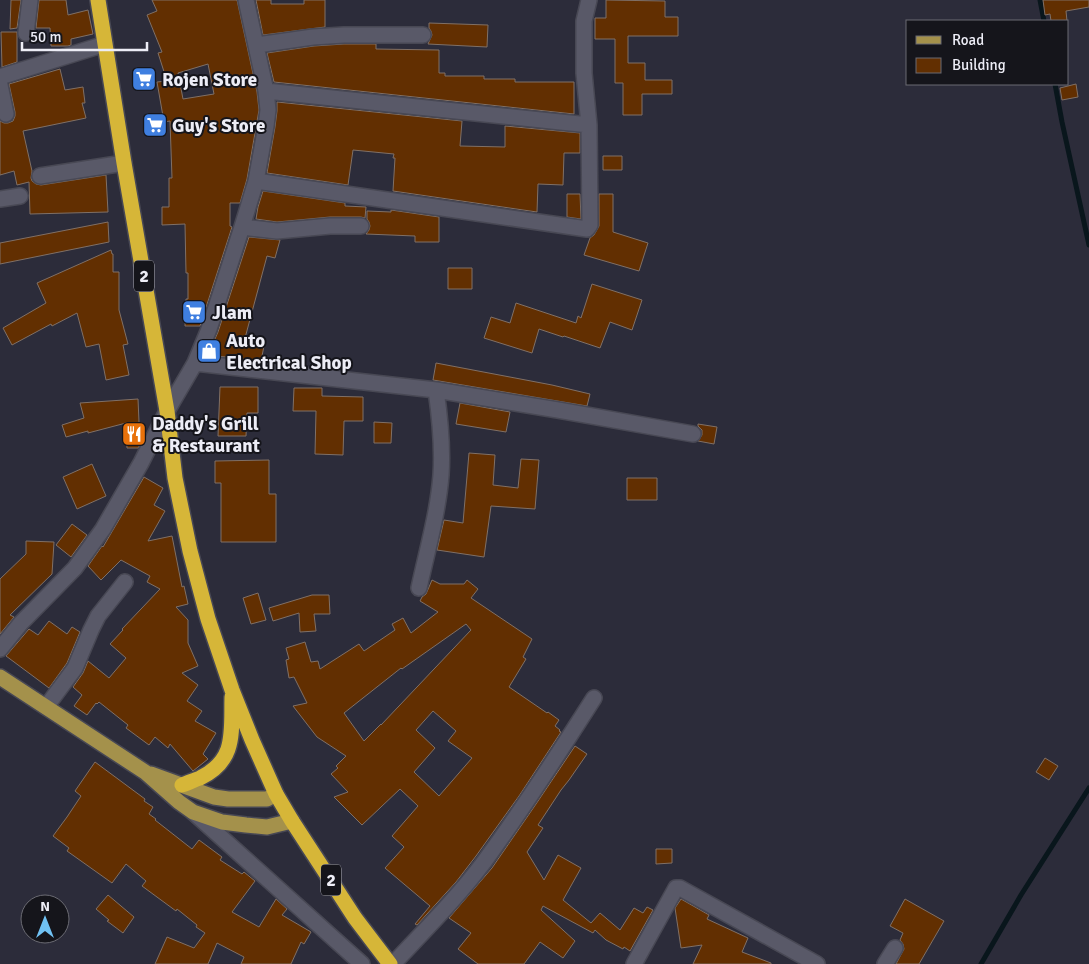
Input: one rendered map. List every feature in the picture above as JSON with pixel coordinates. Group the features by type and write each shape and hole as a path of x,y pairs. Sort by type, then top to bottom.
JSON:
{"highway":[{"name":"2","path":"98,0 167,411 175,478 190,551 208,619 232,690 276,794 356,918 392,964"},
{"path":"182,784 213,771 226,756 231,739 232,690"}],"main road":[{"path":"0,677 145,772 193,812 222,822 267,827 292,821"},
{"path":"145,772 214,797 267,799 276,794"}],"street":[{"path":"26,33 30,0"},
{"path":"0,649 20,623 75,568 103,530 195,363 209,329 256,181 268,110 257,45 246,0"},
{"path":"256,181 587,229 590,225 589,124 584,73 584,21 588,0"},
{"path":"257,45 313,37 423,35"},
{"path":"0,81 3,76 105,44"},
{"path":"0,85 6,114"},
{"path":"266,91 589,124"},
{"path":"40,176 124,163"},
{"path":"0,199 20,196"},
{"path":"242,228 277,230 361,226"},
{"path":"195,363 436,390 693,434"},
{"path":"419,588 433,527 441,474 441,430 436,390"},
{"path":"46,707 75,668 98,616 125,582"},
{"path":"392,964 444,910 483,862 594,698"},
{"path":"193,812 362,964"},
{"path":"634,964 676,888 680,888 817,964"},
{"path":"885,964 895,948"}],"building":[{"path":"11,0 21,0 17,28 10,29"},
{"path":"39,0 66,0 68,15 88,10 93,34 71,39 71,45 68,46 51,46 50,28 36,28"},
{"path":"152,0 237,0 257,92 259,110 247,179 240,203 230,203 230,226 232,227 200,326 185,326 188,273 186,273 185,224 162,225 162,207 169,207 169,178 172,178 170,121 164,122 157,82 167,81 158,53 162,52 147,15 157,11","holes":["208,64 214,94 183,99 178,73"]},
{"path":"256,0 271,0 271,4 304,4 304,0 325,0 325,27 263,35"},
{"path":"606,0 665,1 665,17 678,17 678,36 628,36 628,63 645,63 645,80 672,80 672,94 642,94 642,115 623,115 623,83 615,83 615,39 595,39 595,18 606,18"},
{"path":"1043,0 1089,0 1089,7 1066,11 1067,20 1051,20 1050,14 1045,15"},
{"path":"429,23 488,25 487,47 428,44 432,35"},
{"path":"1,32 17,32 17,62 2,67"},
{"path":"344,44 376,44 376,49 439,50 439,73 445,73 445,76 484,76 484,79 515,79 515,82 574,82 574,114 274,82 267,53"},
{"path":"60,69 65,90 83,87 85,103 82,103 86,118 23,131 32,171 32,181 41,185 106,175 108,212 30,214 29,182 17,185 14,171 0,175 0,121 8,123 13,121 15,116 9,84"},
{"path":"1076,84 1078,97 1062,100 1060,88"},
{"path":"277,102 462,121 460,146 505,147 505,126 580,133 580,153 564,153 563,185 538,184 537,212 393,191 394,154 353,150 348,185 267,173 275,127"},
{"path":"603,156 622,156 622,170 603,170"},
{"path":"263,191 345,203 345,206 366,207 365,218 330,217 277,222 256,219"},
{"path":"567,194 580,194 581,219 567,217"},
{"path":"599,194 613,194 613,232 648,243 639,271 584,255 590,238 599,226"},
{"path":"391,210 439,217 439,242 415,242 415,236 366,234 370,226 367,219 367,211 391,212"},
{"path":"108,222 109,242 0,264 0,243"},
{"path":"249,237 280,240 275,258 267,256 245,338 265,341 261,361 208,355 218,332"},
{"path":"111,250 113,254 113,272 119,272 119,310 128,344 123,345 129,375 106,380 99,344 86,347 77,313 52,326 51,324 12,345 3,328 46,303 37,283"},
{"path":"448,268 472,268 472,289 448,289"},
{"path":"592,284 642,300 632,330 610,322 600,348 539,329 532,353 484,338 491,317 510,323 516,303 576,323 578,316 581,318"},
{"path":"436,363 590,394 587,406 433,380"},
{"path":"220,387 258,387 258,413 247,413 246,436 218,436"},
{"path":"294,388 322,388 322,396 363,397 363,421 344,421 343,455 315,454 316,411 293,411"},
{"path":"138,399 140,445 138,448 127,448 126,423 66,437 62,425 84,418 80,403"},
{"path":"460,403 510,412 506,432 456,424"},
{"path":"374,422 392,423 391,443 374,443"},
{"path":"698,424 717,427 714,444 698,441 702,435 702,430"},
{"path":"469,453 495,455 493,485 518,488 521,459 539,460 535,509 491,506 484,557 437,550 444,520 463,523"},
{"path":"269,460 269,494 276,494 276,542 221,542 221,483 215,483 215,461"},
{"path":"92,464 106,496 77,509 63,477"},
{"path":"144,477 163,488 154,505 165,511 148,541 172,536 182,587 184,586 188,604 176,607 188,620 188,643 198,666 182,673 198,685 187,701 202,711 195,721 216,733 203,754 208,759 193,771 170,744 168,748 155,737 149,745 126,728 128,725 99,702 96,703 87,715 74,706 82,695 73,687 83,673 88,661 109,678 126,658 110,644 160,589 147,582 150,576 121,560 101,580 88,566 103,547"},
{"path":"627,478 657,478 657,500 627,500"},
{"path":"72,524 87,535 71,557 56,545"},
{"path":"26,541 54,542 52,574 10,615 14,617 0,634 0,579 26,554"},
{"path":"432,580 440,584 464,584 467,580 478,589 471,598 532,639 523,657 526,659 509,687 559,720 555,726 561,732 519,796 476,856 456,882 417,925 415,924 430,906 385,868 404,847 392,836 418,806 400,789 362,825 334,797 348,792 331,774 338,768 336,766 346,756 317,737 293,706 307,703 294,677 289,678 286,660 289,659 286,648 305,642 311,662 318,661 320,669 359,644 364,651 395,630 392,624 403,618 411,633 438,612 420,601 426,594","holes":["466,624 471,630 364,741 344,713 401,668","433,711 456,731 448,741 472,758 439,796 414,772 435,748 416,730"]},
{"path":"258,593 266,620 251,624 243,598"},
{"path":"312,595 329,595 330,614 314,614 316,631 300,632 299,613 273,621 269,608"},
{"path":"49,621 67,634 72,627 80,632 67,663 49,688 6,656 29,629 38,635"},
{"path":"575,746 587,754 538,825 543,828 527,852 544,880 558,855 581,868 563,900 591,923 600,913 620,930 634,908 643,913 647,907 653,910 630,951 606,940 595,930 593,933 543,906 541,910 575,941 563,958 540,942 524,964 478,964 458,949 471,933 449,918 492,868"},
{"path":"1045,758 1058,766 1049,780 1036,772"},
{"path":"95,762 145,799 144,801 153,807 149,814 192,849 199,840 222,857 220,860 242,874 244,872 255,881 232,912 259,927 276,899 287,909 282,915 311,932 304,944 301,942 291,964 241,964 244,957 217,943 208,964 155,964 167,937 194,948 205,933 177,909 176,911 142,886 146,881 126,864 112,883 67,851 69,848 53,836 81,796 75,791"},
{"path":"656,849 672,849 672,863 656,864"},
{"path":"108,895 134,917 123,933 107,921 109,920 96,909"},
{"path":"681,899 709,915 707,919 748,938 742,952 771,964 693,964 702,945 681,948 675,908"},
{"path":"905,899 944,921 919,964 896,964 904,949 900,940 903,933 890,926"}],"waterway":[{"path":"1040,0 1044,20"},
{"path":"1055,85 1089,245"},
{"path":"981,964 1021,895 1089,788"}],"place":[{"name":"Rojen Store","path":"144,79"},
{"name":"Guy's Store","path":"155,125"},
{"name":"Jlam","path":"194,312"},
{"name":"Auto Electrical Shop","path":"209,351"},
{"name":"Daddy's Grill & Restaurant","path":"134,434"}]}
